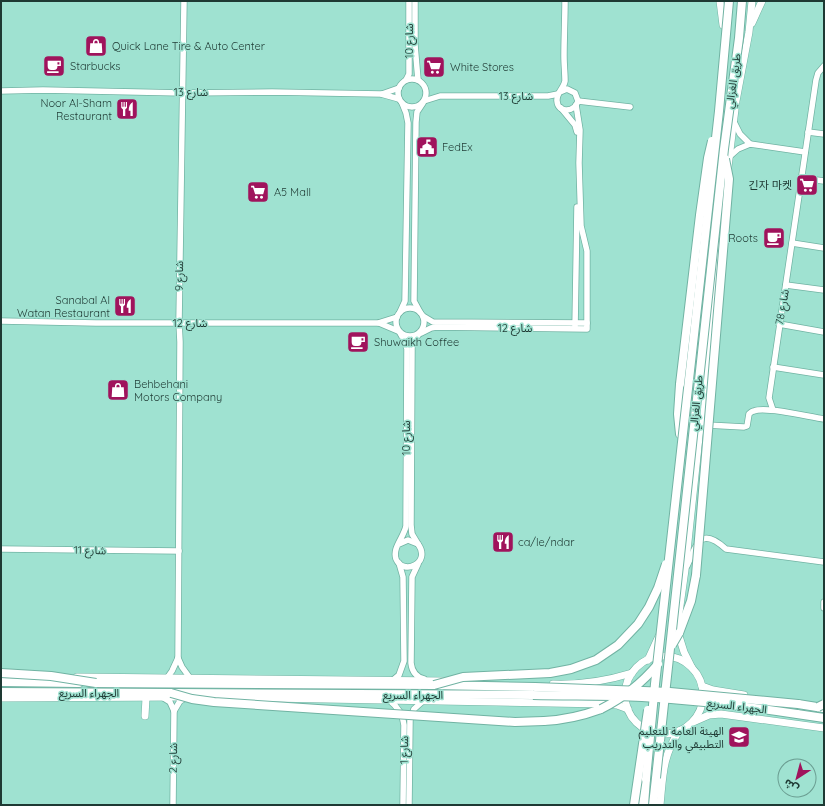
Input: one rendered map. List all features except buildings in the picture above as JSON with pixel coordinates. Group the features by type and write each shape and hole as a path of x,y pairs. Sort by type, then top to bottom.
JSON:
{"highway":[{"name":"طريق الغزالي","path":"644,805 657,668 719,111 729,1"},
{"name":"طريق الغزالي","path":"653,805 724,149 740,38 742,1"},
{"path":"680,434 678,414 680,384 708,158 719,111"},
{"path":"171,693 192,699 214,702 515,722 544,721 562,720 582,716 601,709 621,698 647,676 670,648 679,633 691,601 695,584 729,179 724,149"},
{"path":"434,685 463,677 526,675 571,669 584,665 608,653 638,624 649,607 658,588 671,546"},
{"path":"634,805 651,685 657,668"},
{"path":"1,672 51,676 96,683"},
{"name":"الجهراء السريع","path":"1,682 434,685 645,690 728,696 822,706"},
{"name":"الجهراء السريع","path":"1,692 641,697 719,703 824,718"},
{"path":"809,716 824,724"}],"main road":[{"path":"720,1 723,25"},
{"name":"طريق الغزالي","path":"648,660 659,636 714,135 725,1"},
{"name":"طريق الغزالي","path":"692,668 684,652 677,627 685,570 729,158 736,101 749,32 752,1"},
{"path":"749,32 762,1"},
{"path":"660,657 671,657 682,661 692,668 702,686 702,703 699,713 692,722 679,731 666,734 654,733 640,725 635,720 628,709 626,701 626,686 632,673 640,665 648,660 660,657"},
{"name":"الجهراء السريع","path":"1,677 426,680 571,684 604,681 632,673"},
{"name":"الجهراء السريع","path":"702,686 724,692 822,706"},
{"name":"الجهراء السريع","path":"1,698 188,697 389,700 605,704 617,705 628,709"},
{"path":"145,716 146,698"},
{"name":"الجهراء السريع","path":"692,722 709,715 721,714 824,728"},
{"path":"639,805 644,755 640,725"},
{"path":"660,805 663,772 667,754 679,731"}],"street":[{"name":"شارع 9","path":"178,658 180,342 178,322 184,1"},
{"name":"شارع 10","path":"406,80 409,74 409,1"},
{"name":"شارع 10","path":"415,1 415,45 418,80"},
{"path":"565,1 565,81 570,90 577,95 580,130 579,163 581,226 587,251 576,249"},
{"name":"شارع 78","path":"773,410 769,398 779,324 817,76 820,69 824,66"},
{"path":"426,87 427,93 418,112 416,137 414,301 422,314 424,325 420,333 415,336 407,337 399,332 396,326 398,314 405,301 408,122 398,93 402,83 406,80 418,80 422,83 426,87 432,93 440,96"},
{"path":"565,81 557,100 560,107 568,110 577,103 630,107"},
{"name":"شارع 13","path":"381,94 399,88"},
{"name":"شارع 13","path":"1,91 43,90 183,93 272,92 381,94 401,101"},
{"path":"559,93 565,90 570,90"},
{"name":"شارع 13","path":"424,102 440,96 545,96 559,93"},
{"name":"شارع 13","path":"545,96 560,107 571,119 577,130 575,326"},
{"path":"401,101 412,108 424,102"},
{"path":"734,120 740,134 750,144"},
{"path":"808,132 824,134"},
{"path":"729,158 738,149 750,144 805,152"},
{"path":"802,178 824,181"},
{"path":"792,243 824,248"},
{"name":"شارع 12","path":"420,333 436,327 587,326 587,251"},
{"path":"786,285 824,290"},
{"path":"398,314 407,308 412,308 422,314"},
{"name":"شارع 12","path":"378,323 398,314"},
{"name":"شارع 12","path":"422,314 433,322 575,326"},
{"name":"شارع 12","path":"1,321 96,323 378,323 399,332"},
{"path":"779,324 824,332"},
{"name":"شارع 10","path":"399,332 407,349 411,525 412,534 418,544"},
{"name":"شارع 10","path":"399,544 406,526 408,415 412,348 414,340 420,333"},
{"path":"773,367 824,375"},
{"path":"700,430 706,425 747,426 749,414 753,411 773,410 824,419"},
{"path":"685,570 696,544 700,540 706,538 713,539 726,550 824,562"},
{"path":"393,680 398,675 404,661 404,577 395,553 399,544 408,540 418,544 422,552 422,557 412,577 411,663 414,674 419,678 426,680"},
{"name":"شارع 11","path":"1,549 179,551"},
{"path":"399,563 409,567 418,563"},
{"path":"824,602 824,608"},
{"path":"167,678 178,658"},
{"path":"178,658 184,671 190,678"},
{"path":"162,697 170,702 174,711"},
{"path":"174,711 180,701 188,697"},
{"name":"شارع 1","path":"389,700 399,710 403,718 404,725 403,805"},
{"name":"شارع 1","path":"409,805 410,720 414,709 422,701"},
{"name":"شارع 2","path":"172,805 174,711"}],"place":[{"name":"Quick Lane Tire & Auto Center","path":"96,46"},
{"name":"Starbucks","path":"54,66"},
{"name":"White Stores","path":"434,67"},
{"name":"Noor Al-Sham Restaurant","path":"127,109"},
{"name":"FedEx","path":"427,147"},
{"name":"긴자 마켓","path":"807,185"},
{"name":"A5 Mall","path":"258,192"},
{"name":"Roots","path":"774,238"},
{"name":"Sanabal Al Watan Restaurant","path":"125,306"},
{"name":"Shuwaikh Coffee","path":"358,342"},
{"name":"Behbehani Motors Company","path":"118,390"},
{"name":"ca/le/ndar","path":"503,542"},
{"name":"الهيئة العامة للتعليم التطبيقي والتدريب","path":"739,737"}]}
